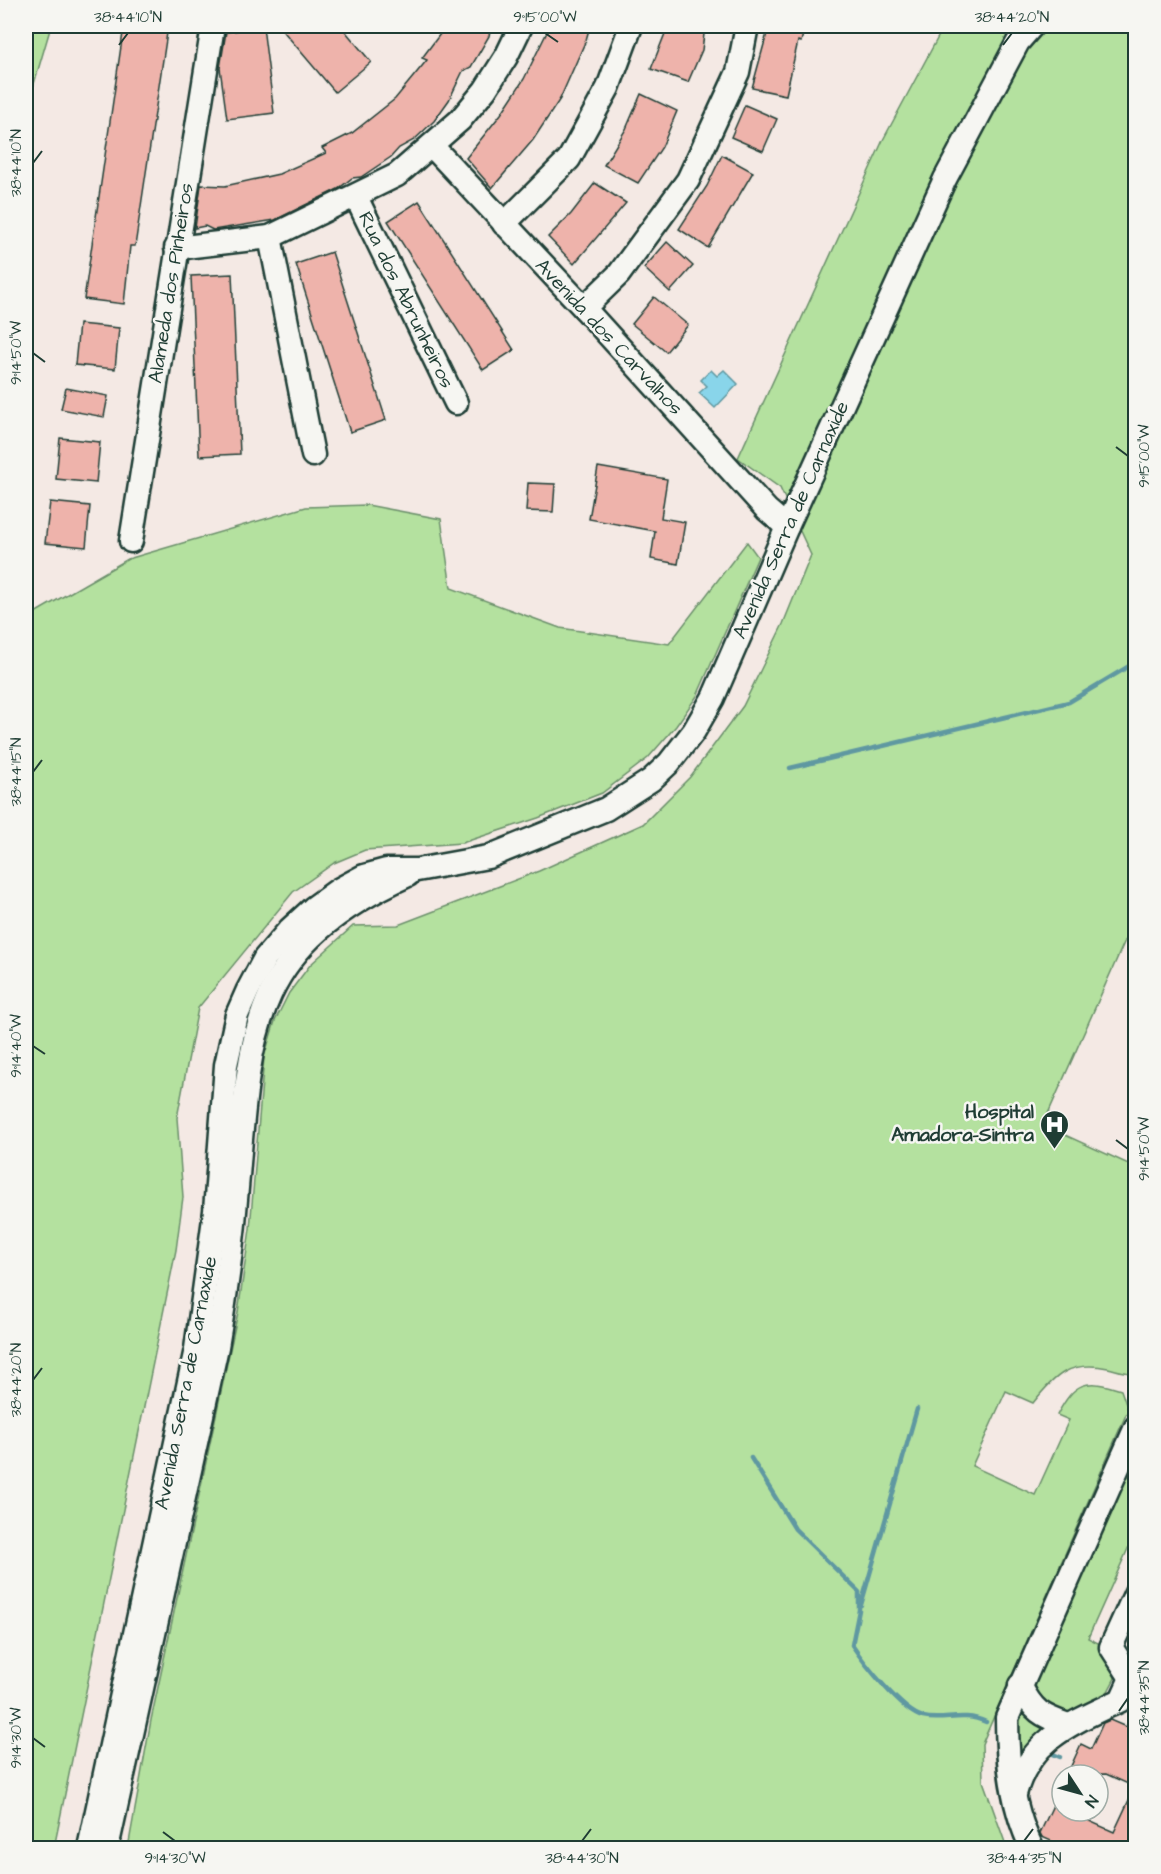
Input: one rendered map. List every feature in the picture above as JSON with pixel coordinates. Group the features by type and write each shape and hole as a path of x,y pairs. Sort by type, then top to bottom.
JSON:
{"street":[{"name":"Alameda dos Pinheiros","path":"131,541 213,26"},
{"path":"176,248 270,237 397,175 460,120 485,90 506,57 521,26"},
{"path":"504,224 569,159 608,88 631,26"},
{"path":"584,308 619,274 688,180 738,72 747,26"},
{"name":"Avenida Serra de Carnaxide","path":"89,1848 196,1349 216,1211 226,1065 237,1015 265,958 313,908 364,876 386,870 417,870 488,857 606,809 651,780 669,763 694,730 713,698 787,527 945,179 1018,42 1032,26"},
{"name":"Avenida dos Carvalhos","path":"432,146 584,308 767,510 787,527"},
{"name":"Rua dos Abrunheiros","path":"356,197 456,403"},
{"path":"270,237 313,455"},
{"name":"Avenida Serra de Carnaxide","path":"107,1848 217,1347 228,1281 248,1066 260,1015 286,966 314,934 350,904 417,870"},
{"path":"1032,1848 1019,1821 1014,1799 1007,1751 1007,1718 1136,1427"},
{"path":"1014,1799 1020,1777 1044,1742 1068,1725 1121,1700 1133,1672 1111,1647 1136,1592"},
{"path":"1020,1685 1031,1707 1047,1718 1068,1725"}],"green space":[{"path":"26,26 51,26 26,111"},
{"path":"944,26 1135,26 1135,918 1043,1125 1135,1167 1135,1373 1095,1366 1073,1368 1056,1378 1033,1403 1006,1391 972,1466 1035,1495 1069,1420 1057,1415 1070,1395 1076,1389 1090,1384 1121,1390 1128,1410 982,1744 983,1781 1007,1848 128,1848 151,1720 238,1312 250,1229 264,1057 275,1021 289,993 310,965 353,926 398,925 539,871 643,824 690,777 743,706 783,624 811,555 780,488 738,458 883,140"},
{"path":"367,505 441,519 451,588 560,628 669,644 747,542 758,557 697,696 676,726 648,758 602,793 538,818 462,843 365,850 334,863 293,892 198,1008 177,1118 183,1197 176,1250 54,1848 26,1848 26,618 128,559 306,507"},
{"path":"1135,1447 1135,1533 1088,1638 1102,1645 1115,1678 1105,1697 1061,1716 1048,1707 1040,1697 1035,1686 1033,1671"},
{"path":"1019,1700 1052,1726 1027,1746 1015,1763"}],"water":[{"path":"711,370 717,376 724,370 738,384 715,408 699,393 707,386 701,380"}],"building":[{"path":"124,26 168,26 135,246 130,246 124,304 84,299"},
{"path":"279,26 341,26 371,62 335,92"},
{"path":"446,26 491,26 489,36 471,67 463,71 449,100 434,121 414,140 399,148 391,157 361,177 352,178 338,189 275,220 213,230 205,226 195,228 201,185 225,186 279,174 326,153 322,148 352,133 395,99 427,60 422,58"},
{"path":"550,26 590,26 560,99 533,140 492,188 466,158 501,114 524,79"},
{"path":"668,26 705,26 702,50 688,82 651,69"},
{"path":"769,26 805,26 801,42 798,41 786,95 752,88"},
{"path":"263,27 274,113 227,119 220,68 226,32"},
{"path":"641,94 677,111 662,147 638,183 604,165 626,129"},
{"path":"745,105 777,119 763,151 731,137"},
{"path":"722,155 753,172 708,248 679,229 707,186"},
{"path":"595,183 626,203 574,264 548,237 571,214"},
{"path":"419,201 514,350 483,370 388,221"},
{"path":"667,242 693,266 670,292 644,268"},
{"path":"332,252 386,420 350,432 296,264"},
{"path":"232,274 240,454 199,456 191,276"},
{"path":"654,297 688,325 666,352 632,324"},
{"path":"79,324 119,328 115,369 75,365"},
{"path":"66,388 108,396 104,417 61,409"},
{"path":"60,438 100,442 96,483 56,479"},
{"path":"598,467 667,479 661,518 685,522 678,564 651,559 655,531 589,519"},
{"path":"528,483 555,484 553,512 526,511"},
{"path":"50,502 90,506 86,547 45,543"},
{"path":"1136,1706 1136,1827 1131,1836 1136,1837 1136,1848 1067,1848 1042,1837 1040,1833 1050,1812 1050,1823 1094,1823 1114,1832 1135,1787 1110,1776 1110,1763 1072,1763 1081,1744 1091,1749 1103,1723 1110,1720 1126,1727"}],"waterway":[{"path":"790,768 1069,702 1136,662"},
{"path":"861,1605 917,1409"},
{"path":"751,1458 795,1529 859,1592 859,1610 852,1645 884,1686 905,1706 923,1717 969,1717 986,1722"},
{"path":"1046,1751 1060,1757"}],"place":[{"name":"Hospital Amadora-Sintra","path":"1055,1150"}]}
